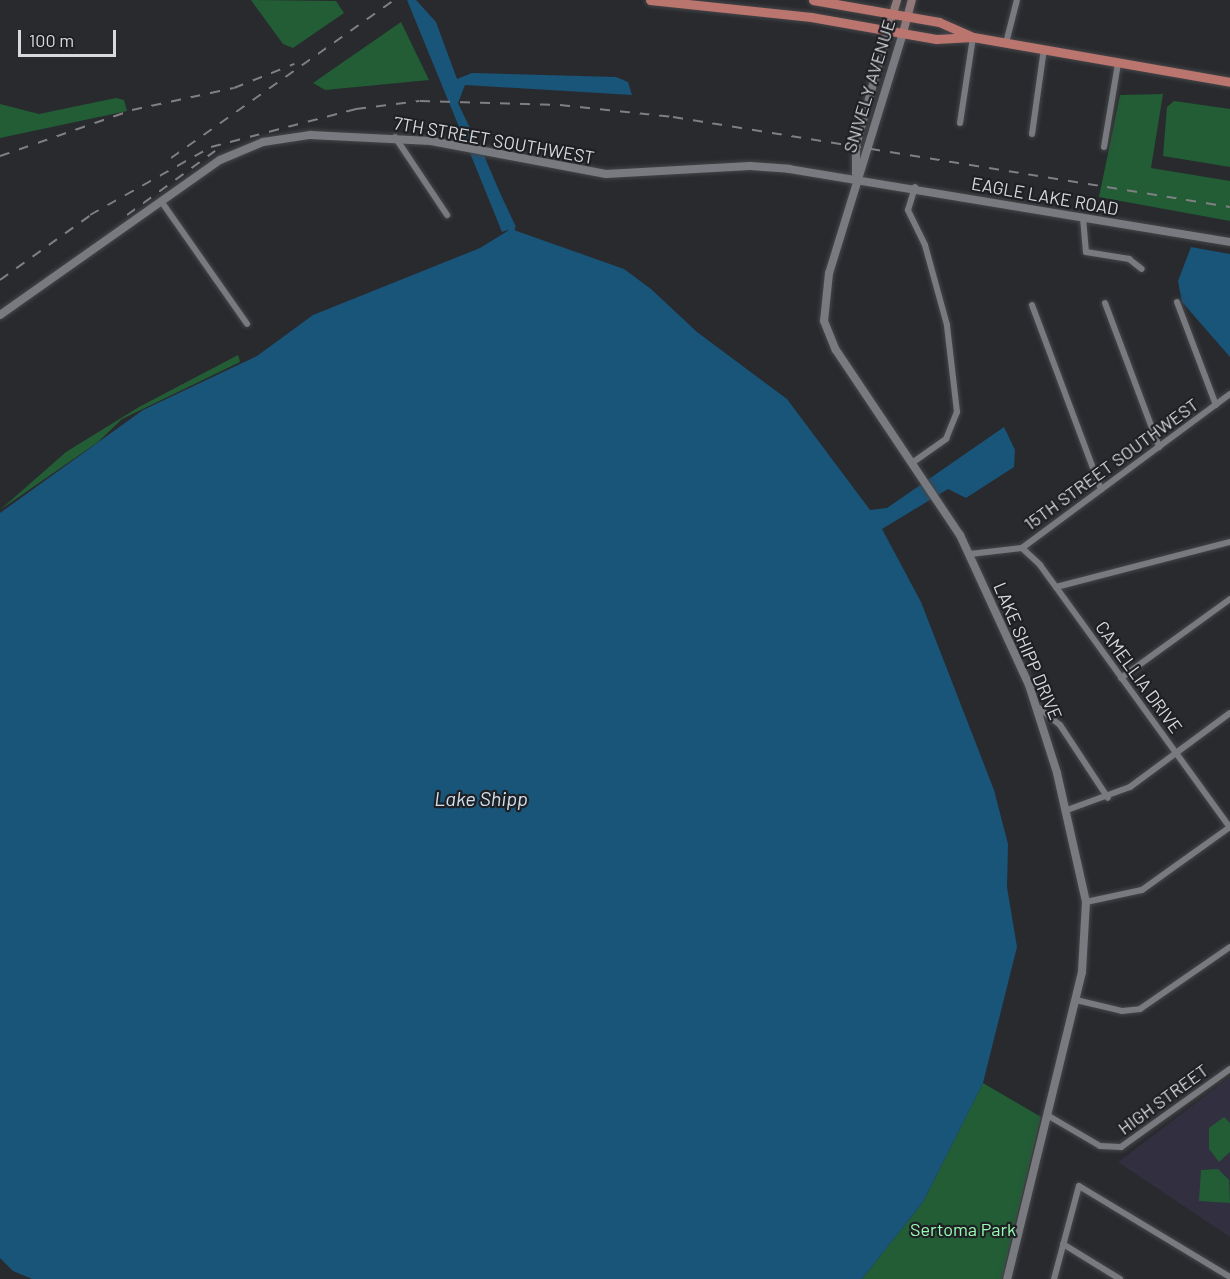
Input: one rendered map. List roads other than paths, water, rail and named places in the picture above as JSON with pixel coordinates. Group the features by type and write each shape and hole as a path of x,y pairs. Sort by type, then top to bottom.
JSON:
{"highway":[{"path":"650,0 888,30 936,39 973,37"},
{"path":"813,0 908,16 973,37 1230,82"}],"main road":[{"name":"SNIVELY AVENUE","path":"888,30 897,0"},
{"name":"SNIVELY AVENUE","path":"903,33 912,0"}],"street":[{"path":"1006,43 1017,0"},
{"name":"SNIVELY AVENUE","path":"856,177 856,146 888,30"},
{"name":"SNIVELY AVENUE","path":"856,177 903,33"},
{"path":"960,123 973,37"},
{"path":"1032,134 1044,49"},
{"path":"1104,147 1118,63"},
{"name":"7TH STREET SOUTHWEST","path":"0,315 220,160 263,142 310,135 395,136 606,174 750,166 856,177"},
{"path":"395,136 447,215"},
{"name":"EAGLE LAKE ROAD","path":"856,177 1230,242"},
{"name":"LAKE SHIPP DRIVE","path":"856,177 827,281 824,321 836,350 941,505 970,554 1039,708 1067,810 1086,902 1076,1000 1007,1279"},
{"path":"915,187 908,210 926,245 947,325 957,412 950,434 915,466"},
{"path":"161,201 247,324"},
{"path":"1083,218 1086,252 1130,259 1142,269"},
{"path":"1177,302 1216,405"},
{"path":"1105,303 1159,447"},
{"path":"1032,304 1101,490"},
{"name":"15TH STREET SOUTHWEST","path":"970,554 1022,548 1230,394"},
{"path":"1056,588 1230,542"},
{"name":"CAMELLIA DRIVE","path":"1022,548 1056,588 1230,827"},
{"path":"1121,678 1230,599"},
{"path":"1039,708 1060,725 1108,798"},
{"path":"1067,810 1108,798 1176,753 1230,713"},
{"path":"1086,902 1142,890 1230,827"},
{"path":"1076,1000 1122,1011 1140,1009 1230,947"},
{"name":"HIGH STREET","path":"1047,1115 1100,1146 1121,1147 1230,1069"},
{"path":"1054,1279 1078,1186 1230,1277"},
{"path":"1063,1244 1120,1279"}],"water":[{"path":"407,0 416,0 436,22 457,79 472,73 616,77 628,82 632,95 465,85 458,103 479,147 466,144"},
{"path":"470,153 482,155 516,227 502,232"},
{"name":"Lake Shipp","path":"511,229 624,269 651,289 697,332 787,399 870,510 887,508 1004,427 1015,450 1014,467 966,498 948,489 882,529 921,602 994,790 1008,844 1007,887 1017,947 983,1083 923,1202 862,1279 32,1279 13,1271 0,1258 0,513 143,410 257,356 313,315 480,248"},
{"path":"1191,247 1230,254 1230,357 1182,302 1178,281"}],"waterway":[{"path":"476,146 511,229"}],"railway":[{"path":"171,158 394,0"},
{"path":"0,156 132,110 234,88 294,64"},
{"path":"90,215 211,147 356,109 420,101 560,105 673,117 1230,207"},
{"path":"127,215 215,151"},
{"path":"0,280 95,212"}],"park label":[{"name":"Sertoma Park","path":"963,1229"}]}
